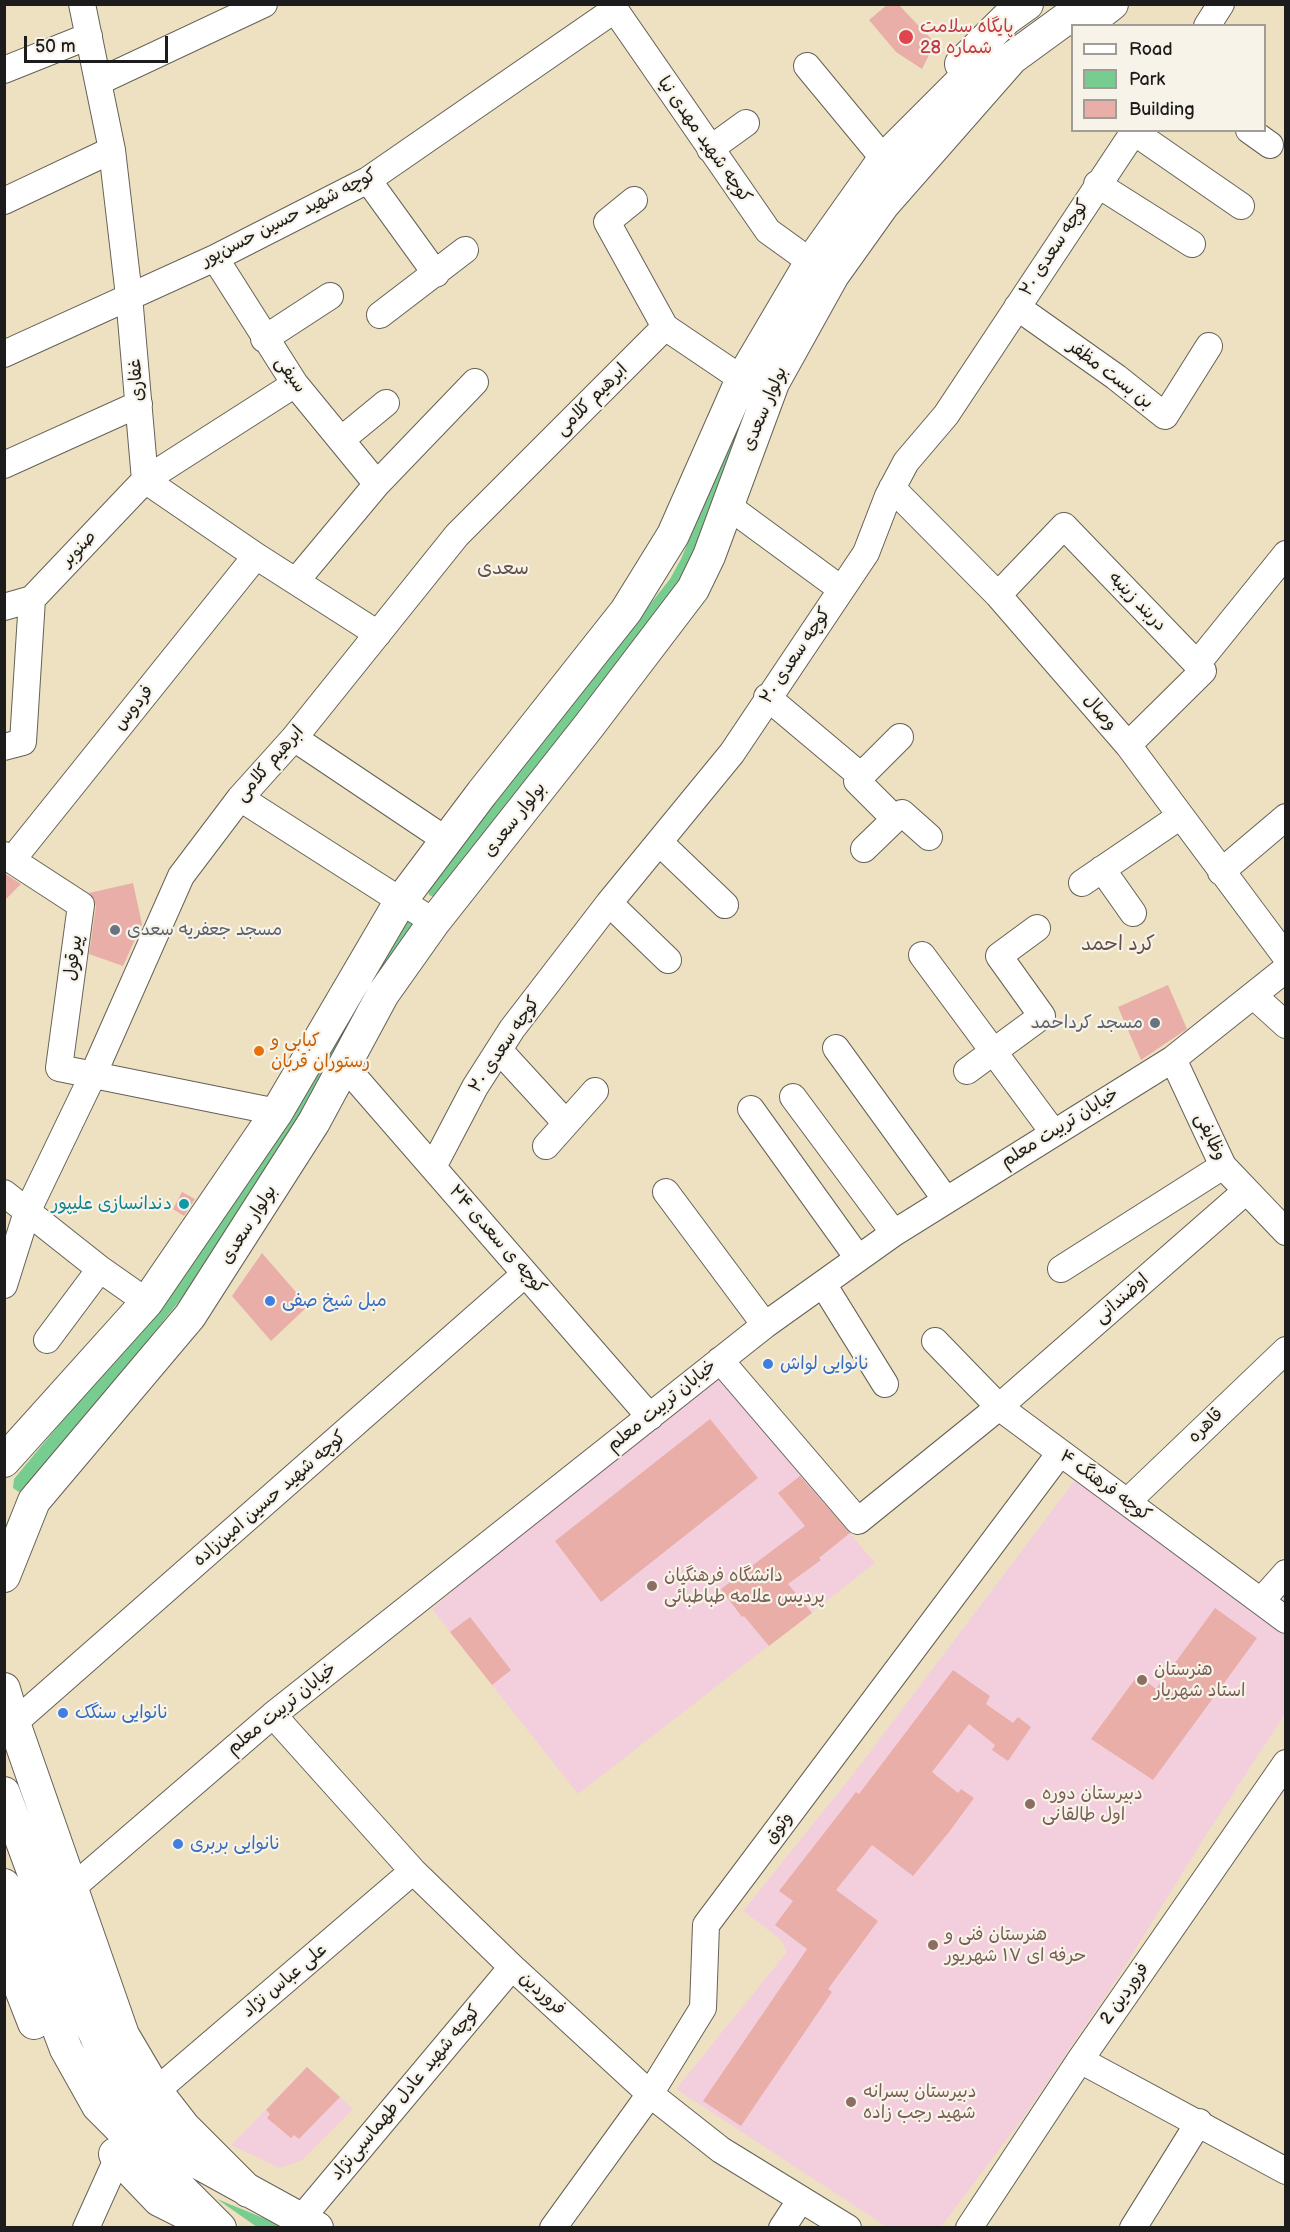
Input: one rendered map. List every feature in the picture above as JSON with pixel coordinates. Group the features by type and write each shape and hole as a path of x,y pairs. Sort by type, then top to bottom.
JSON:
{"main road":[{"path":"1008,25 1054,4"},
{"path":"1008,25 1086,4"},
{"path":"1087,24 1112,4"},
{"name":"بولوار سعدی","path":"4,1576 19,1502 190,1316 314,1122 343,1064 383,994 434,922 588,728 693,589 728,506 773,382 822,268 883,205 927,134 1008,25"},
{"path":"927,134 983,107 1008,82 1071,35"},
{"name":"بولوار سعدی","path":"4,1461 147,1302 277,1112 400,902 626,611 673,535 742,379 822,268 884,159 927,134"},
{"path":"4,1689 9,1722 72,1888 123,2035 156,2091 184,2127 248,2191"},
{"path":"4,1792 81,2002 104,2054 182,2187 220,2228"},
{"path":"4,1885 49,2006 79,2076 98,2106 161,2153 197,2162 308,2224"},
{"path":"4,1946 10,1986 52,2068 87,2123 159,2200 214,2228"}],"street":[{"name":"غفاری","path":"82,4 112,150 129,296 146,480"},
{"path":"99,82 264,4"},
{"path":"1208,24 1221,4"},
{"name":"کوچه شهید مهدی نیا","path":"613,7 768,231 822,268"},
{"name":"کوچه شهید حسین حسن‌پور","path":"4,354 215,258 368,180 613,7"},
{"path":"4,70 89,36"},
{"path":"807,66 884,159"},
{"path":"710,149 746,123"},
{"name":"کوچه سعدی ۲۰","path":"433,1167 475,1087 499,1050 609,903 732,753 866,553 892,488 906,462 946,415 1097,183 1133,132"},
{"path":"1135,132 1241,206"},
{"path":"1252,132 1270,145"},
{"path":"4,201 112,150"},
{"path":"368,180 436,274"},
{"path":"1097,183 1192,244"},
{"path":"634,200 607,222 665,327 742,379"},
{"path":"380,315 465,250"},
{"name":"سیفی","path":"215,258 264,339 295,384 378,484"},
{"path":"264,339 330,296"},
{"name":"بن بست مظفر","path":"1017,307 1116,377 1165,416 1209,345"},
{"name":"ابرهیم کلامی","path":"4,1285 27,1212 92,1077 181,876 240,798 294,738 457,535 665,327"},
{"path":"296,581 378,484 475,382"},
{"name":"صنوبر","path":"32,599 146,480 295,384"},
{"path":"341,440 386,403"},
{"path":"4,465 139,404"},
{"path":"146,480 256,556 378,634"},
{"name":"وصال","path":"892,488 998,595 1128,745 1179,817 1286,957"},
{"path":"728,506 841,589"},
{"name":"دربند زینبه","path":"998,595 1064,526 1197,664"},
{"path":"1128,745 1203,670 1197,664 1286,554"},
{"name":"فردوس","path":"8,857 256,556"},
{"path":"4,607 32,599 23,742 4,747"},
{"path":"767,698 861,776"},
{"path":"895,819 857,781 900,737"},
{"path":"294,738 446,840"},
{"path":"240,798 434,922"},
{"path":"864,849 902,813 929,837"},
{"path":"1221,872 1286,816"},
{"path":"1133,913 1092,876 1179,817"},
{"path":"659,842 725,905"},
{"name":"پیرقول","path":"8,857 81,905 59,1068 92,1077"},
{"path":"609,903 668,960"},
{"path":"967,1071 1042,1016 999,956 1037,928"},
{"path":"922,955 1053,1132"},
{"name":"خیابان تربیت معلم","path":"72,1888 273,1715 765,1325 894,1233 1173,1059 1286,969"},
{"path":"1254,996 1286,1025"},
{"path":"836,1048 946,1200"},
{"path":"499,1050 565,1122"},
{"name":"وظایفی","path":"1173,1059 1223,1166 1286,1232"},
{"name":"کوچه ی سعدی ۲۴","path":"343,1064 650,1417"},
{"path":"92,1077 277,1112"},
{"path":"546,1146 595,1091"},
{"path":"793,1097 894,1233"},
{"path":"751,1109 858,1258"},
{"path":"1061,1269 1223,1166"},
{"path":"666,1191 765,1325"},
{"name":"اوضندانی","path":"720,1360 858,1521 999,1407 1246,1191"},
{"path":"4,1192 100,1269 147,1302"},
{"path":"47,1340 100,1269"},
{"name":"کوچه شهید حسین امین‌زاده","path":"9,1722 525,1274"},
{"path":"823,1284 885,1384"},
{"name":"کوچه فرهنگ ۴","path":"935,1341 999,1407 1286,1620"},
{"name":"قاهره","path":"1127,1502 1286,1350"},
{"name":"وثوق","path":"553,2228 650,2094 703,2008 706,1925 1060,1453"},
{"path":"1261,1601 1286,1572"},
{"name":"فروردین","path":"273,1715 413,1871 512,1967 650,2094 721,2150 848,2228"},
{"name":"فروردین 2","path":"969,2228 1080,2060 1286,1763"},
{"name":"علی عباس نژاد","path":"156,2091 413,1871"},
{"name":"کوچه شهید عادل طهماسبی‌نژاد","path":"308,2224 512,1967"},
{"path":"1080,2060 1199,2122 1286,2171"},
{"path":"1133,2228 1199,2122"},
{"path":"86,2228 118,2157"},
{"path":"782,2228 801,2199"}],"shaded area":[{"name":"دانشگاه فرهنگیان پردیس علامه طباطبائی","path":"719,1376 875,1563 578,1794 432,1609 509,1542"},
{"path":"1075,1480 1285,1631 1285,1714 1206,1835 1120,1974 1025,2115 941,2227 887,2227 676,2089 787,1952 780,1939 743,1911 854,1773"},
{"path":"307,2067 353,2109 302,2160 280,2168 231,2145"}],"green space":[{"path":"810,280 680,587 434,897 429,895 428,888 434,878 670,579 705,502 724,448"},
{"path":"403,919 417,920 328,1072 193,1284 31,1485 19,1492 13,1488 14,1479 181,1278"},
{"path":"217,2199 261,2217 286,2227 257,2227"}],"building":[{"name":"پایگاه سلامت شماره 28","path":"888,4 898,4 935,43 922,69 896,52 869,20"},
{"path":"4,873 21,884 4,901"},
{"name":"مسجد جعفریه سعدی","path":"133,883 142,924 123,966 89,954 96,906 89,893"},
{"name":"مسجد کرداحمد","path":"1168,985 1187,1029 1141,1060 1118,1007"},
{"name":"دندانسازی علیپور","path":"182,1192 195,1199 184,1216 173,1209"},
{"name":"مبل شیخ صفی","path":"262,1253 308,1306 271,1341 232,1296"},
{"path":"710,1419 758,1478 601,1602 555,1541"},
{"path":"800,1476 850,1533 819,1558 821,1560 788,1584 812,1613 769,1646 744,1616 742,1617 721,1589 805,1526 778,1493"},
{"path":"1215,1608 1257,1638 1153,1780 1091,1739 1138,1675 1156,1689"},
{"path":"470,1617 511,1670 492,1685 450,1632"},
{"path":"953,1670 990,1696 986,1704 1013,1723 1018,1717 1031,1727 1008,1761 992,1750 995,1745 969,1724 932,1772 958,1793 961,1789 974,1798 949,1832 913,1876 872,1845 836,1890 878,1921 828,1989 832,1992 741,2126 703,2101 807,1949 775,1925 793,1901 779,1891 856,1792 859,1794"},
{"path":"307,2067 340,2097 299,2139 294,2135 291,2138 267,2118 270,2114 266,2110"}],"place":[{"name":"پایگاه سلامت شماره 28","path":"906,37"},
{"name":"مسجد جعفریه سعدی","path":"115,930"},
{"name":"مسجد کرداحمد","path":"1155,1023"},
{"name":"کبابی و رستوران قربان","path":"259,1051"},
{"name":"دندانسازی علیپور","path":"184,1204"},
{"name":"مبل شیخ صفی","path":"270,1301"},
{"name":"نانوایی لواش","path":"768,1364"},
{"name":"دانشگاه فرهنگیان پردیس علامه طباطبائی","path":"652,1586"},
{"name":"هنرستان استاد شهریار","path":"1142,1680"},
{"name":"نانوایی سنگک","path":"63,1713"},
{"name":"دبیرستان دوره اول طالقانی","path":"1030,1804"},
{"name":"نانوایی بربری","path":"178,1844"},
{"name":"هنرستان فنی و حرفه ای ۱۷ شهریور","path":"933,1945"},
{"name":"دبیرستان پسرانه شهید رجب زاده","path":"851,2102"}],"district":[{"name":"سعدی","path":"503,569"},
{"name":"کرد احمد","path":"1118,945"}]}
